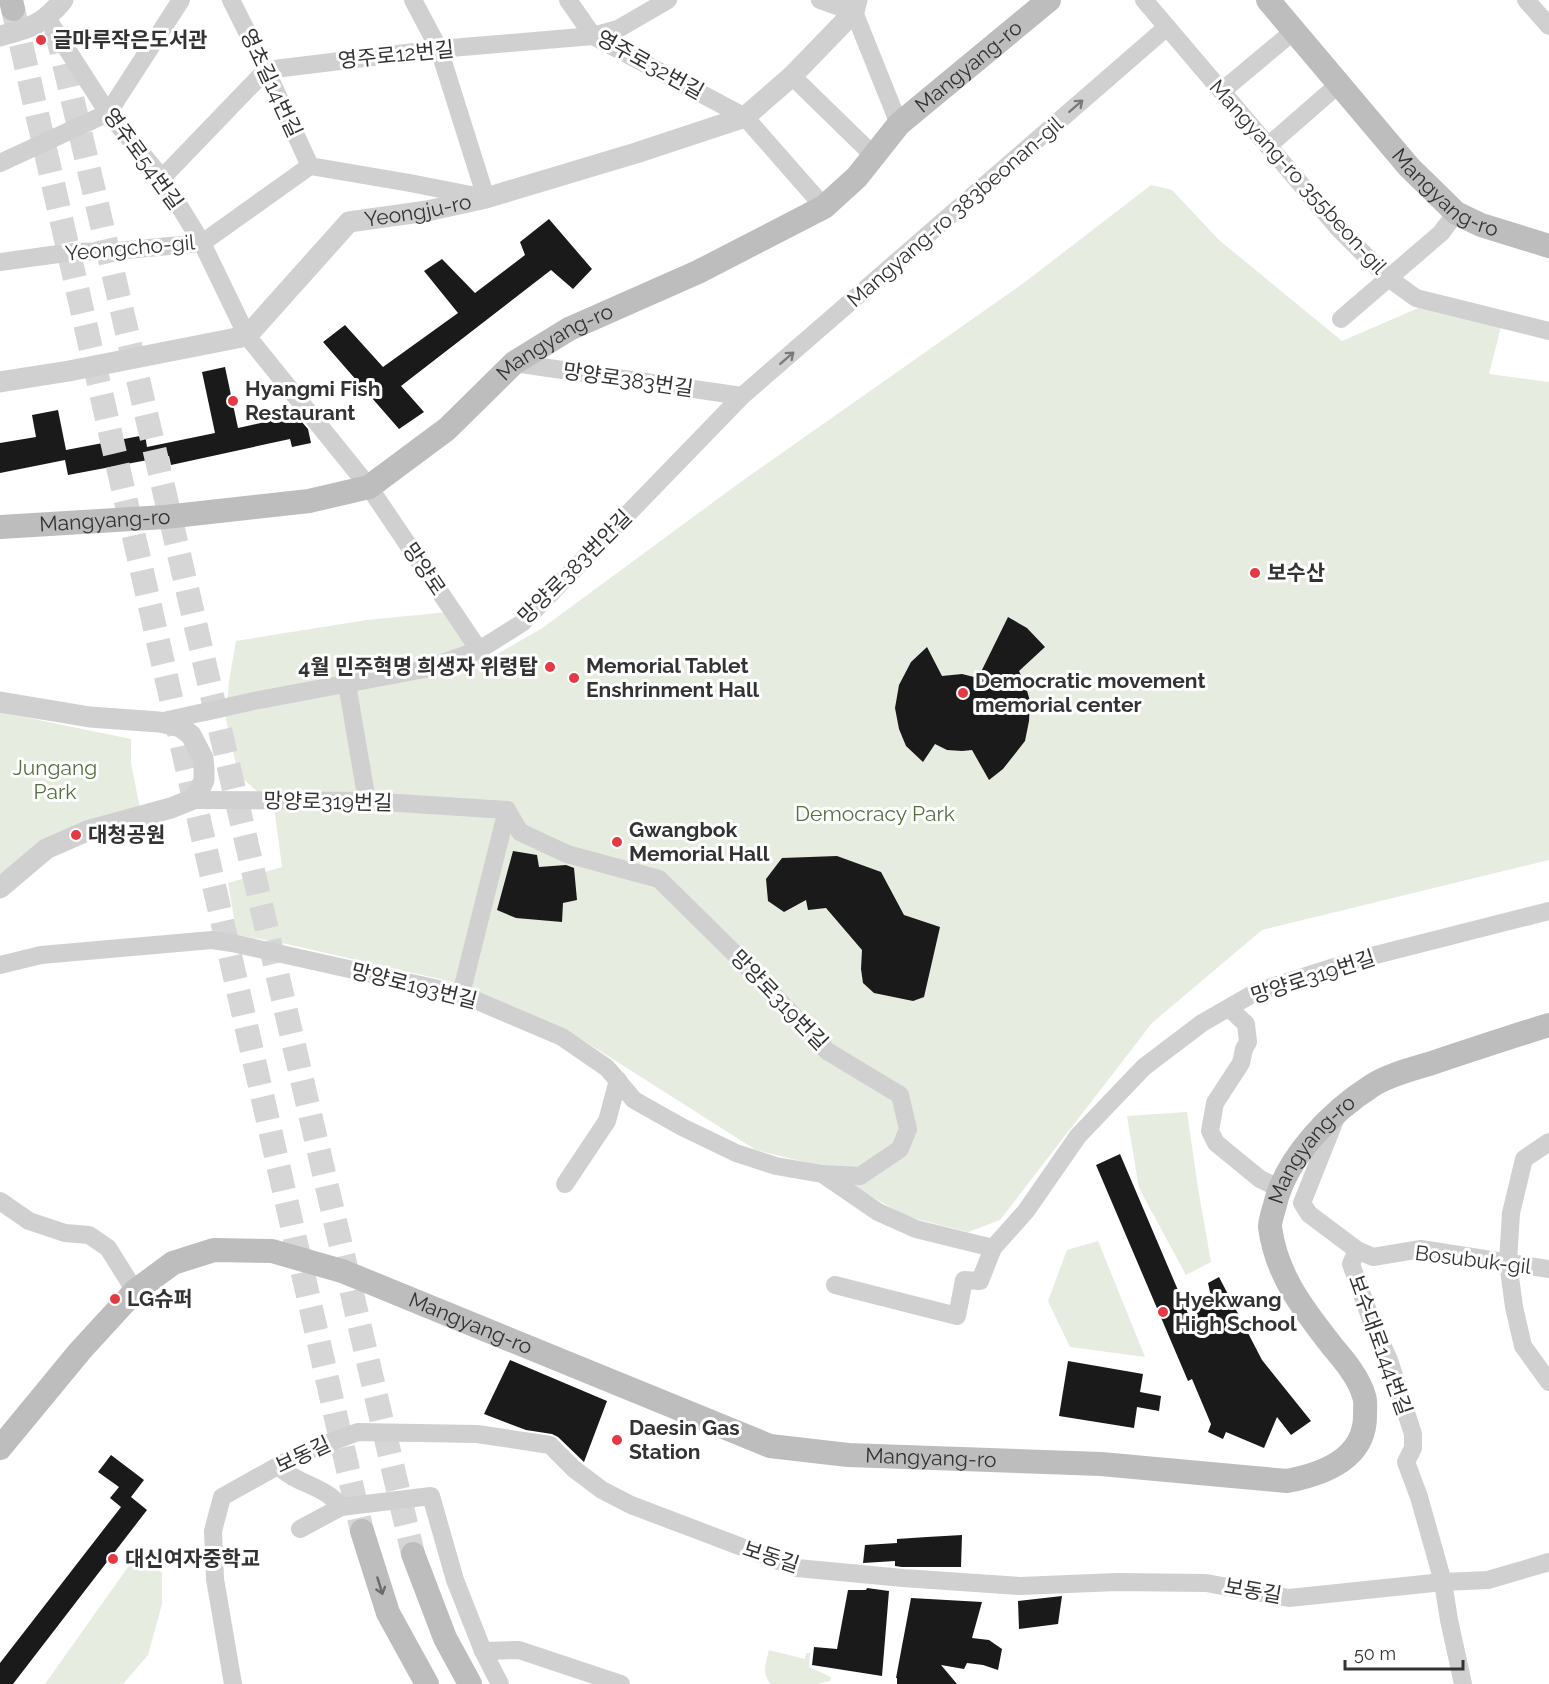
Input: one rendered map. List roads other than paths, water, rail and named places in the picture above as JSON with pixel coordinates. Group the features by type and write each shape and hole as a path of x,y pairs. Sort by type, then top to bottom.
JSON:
{"main road":[{"name":"Mangyang-ro","path":"0,527 165,517 231,510 309,501 369,487 447,429 514,363 569,329 698,272 824,207 856,177 899,124 1049,0"},
{"name":"Mangyang-ro","path":"1268,0 1408,167 1456,213 1481,225 1549,246"},
{"name":"Mangyang-ro","path":"0,1448 80,1351 135,1291 173,1263 214,1250 272,1251 342,1271 770,1446 848,1455 1101,1464 1287,1481 1313,1476 1341,1461 1355,1449 1365,1424 1364,1396 1347,1365 1302,1307 1282,1273 1270,1225 1279,1188 1296,1156 1339,1111 1374,1084 1495,1041 1549,1025"},
{"path":"362,1531 388,1612 427,1684"},
{"path":"413,1554 462,1684"},
{"path":"445,1638 470,1684"}],"street":[{"path":"0,36 30,28 47,18 63,0"},
{"path":"0,163 108,112 181,0"},
{"name":"영초길14번길","path":"231,0 310,166"},
{"path":"310,166 486,198 439,49 413,0"},
{"name":"영주로32번길","path":"567,0 593,36 745,117"},
{"name":"영주로12번길","path":"266,70 439,49 593,36 618,29 668,0"},
{"path":"820,0 856,6 899,124"},
{"name":"Mangyang-ro 355beon-gil","path":"1144,0 1339,229 1387,277 1416,298 1549,331"},
{"path":"1526,0 1549,26"},
{"name":"Yeongju-ro","path":"247,336 349,222 427,211 486,198 636,153 745,117 792,76 856,6"},
{"name":"영주로54번길","path":"47,18 108,112 162,178 202,243 247,336"},
{"name":"Mangyang-ro 383beonan-gil","path":"742,396 1167,27"},
{"path":"1222,92 1295,30"},
{"path":"162,178 266,70"},
{"path":"792,76 873,154"},
{"path":"1268,146 1339,84"},
{"path":"745,117 824,207"},
{"name":"Yeongcho-gil","path":"0,262 73,252 116,251 202,243 310,166"},
{"path":"1341,319 1440,233 1456,213"},
{"path":"0,382 69,371 247,336"},
{"name":"망양로","path":"247,336 369,487 479,650"},
{"name":"망양로383번길","path":"514,363 742,396"},
{"name":"망양로383번안길","path":"159,722 425,669 479,650 522,623 742,396"},
{"path":"347,684 367,801"},
{"path":"0,702 90,717 159,722 183,728 191,735 201,752 204,780 191,800 171,808 87,831 46,849 0,888"},
{"name":"망양로319번길","path":"191,800 367,801 507,810 520,832 567,854 659,879 732,951 827,1051 900,1095 908,1129 900,1149 860,1176 822,1174"},
{"path":"461,994 507,810"},
{"name":"망양로319번길","path":"993,1248 1026,1211 1078,1136 1144,1067 1202,1023 1256,992 1356,960 1549,911"},
{"name":"망양로193번길","path":"0,965 41,955 212,940 461,994 562,1036 607,1068 634,1100 682,1127 736,1153 776,1166 822,1174"},
{"path":"1229,1008 1246,1024 1248,1042 1240,1063 1215,1103 1210,1131 1216,1143 1260,1179 1279,1188"},
{"path":"565,1184 607,1121 618,1080"},
{"name":"Bosubuk-gil","path":"1339,1111 1302,1203 1310,1215 1357,1250 1373,1257 1421,1249 1549,1269"},
{"path":"1549,1142 1524,1159 1511,1213 1508,1262 1514,1307 1523,1347 1549,1382"},
{"path":"822,1174 878,1212 916,1229 993,1248 980,1281 964,1280 957,1316 835,1286"},
{"path":"1,1204 28,1221 65,1233 89,1235 108,1248 135,1291"},
{"name":"보수대로144번길","path":"1357,1250 1350,1264 1389,1360 1413,1434 1413,1448 1406,1462 1419,1497 1443,1582 1463,1684"},
{"name":"보동길","path":"233,1684 215,1578 213,1531 222,1497 301,1454 358,1431 477,1434 550,1445 574,1469 602,1490 631,1505 797,1568 1020,1586 1117,1582 1206,1583 1289,1598 1443,1582 1488,1580 1549,1562"},
{"path":"278,1466 305,1485 330,1496 341,1507"},
{"path":"300,1529 341,1507 431,1496 455,1580 483,1651 500,1684"},
{"path":"483,1651 519,1650 621,1684"}],"tunnel":[{"path":"13,9 362,1531"},
{"path":"56,29 413,1554"}],"place":[{"name":"글마루작은도서관","path":"41,40"},
{"name":"Hyangmi Fish Restaurant","path":"233,401"},
{"name":"보수산","path":"1255,573"},
{"name":"4월 민주혁명 희생자 위령탑","path":"550,667"},
{"name":"Memorial Tablet Enshrinment Hall","path":"574,678"},
{"name":"Democratic movement memorial center","path":"963,693"},
{"name":"대청공원","path":"76,835"},
{"name":"Gwangbok Memorial Hall","path":"617,842"},
{"name":"LG슈퍼","path":"115,1299"},
{"name":"Hyekwang High School","path":"1163,1312"},
{"name":"Daesin Gas Station","path":"617,1440"},
{"name":"대신여자중학교","path":"113,1559"}],"park label":[{"name":"Jungang Park","path":"55,780"},
{"name":"Democracy Park","path":"875,814"}]}
